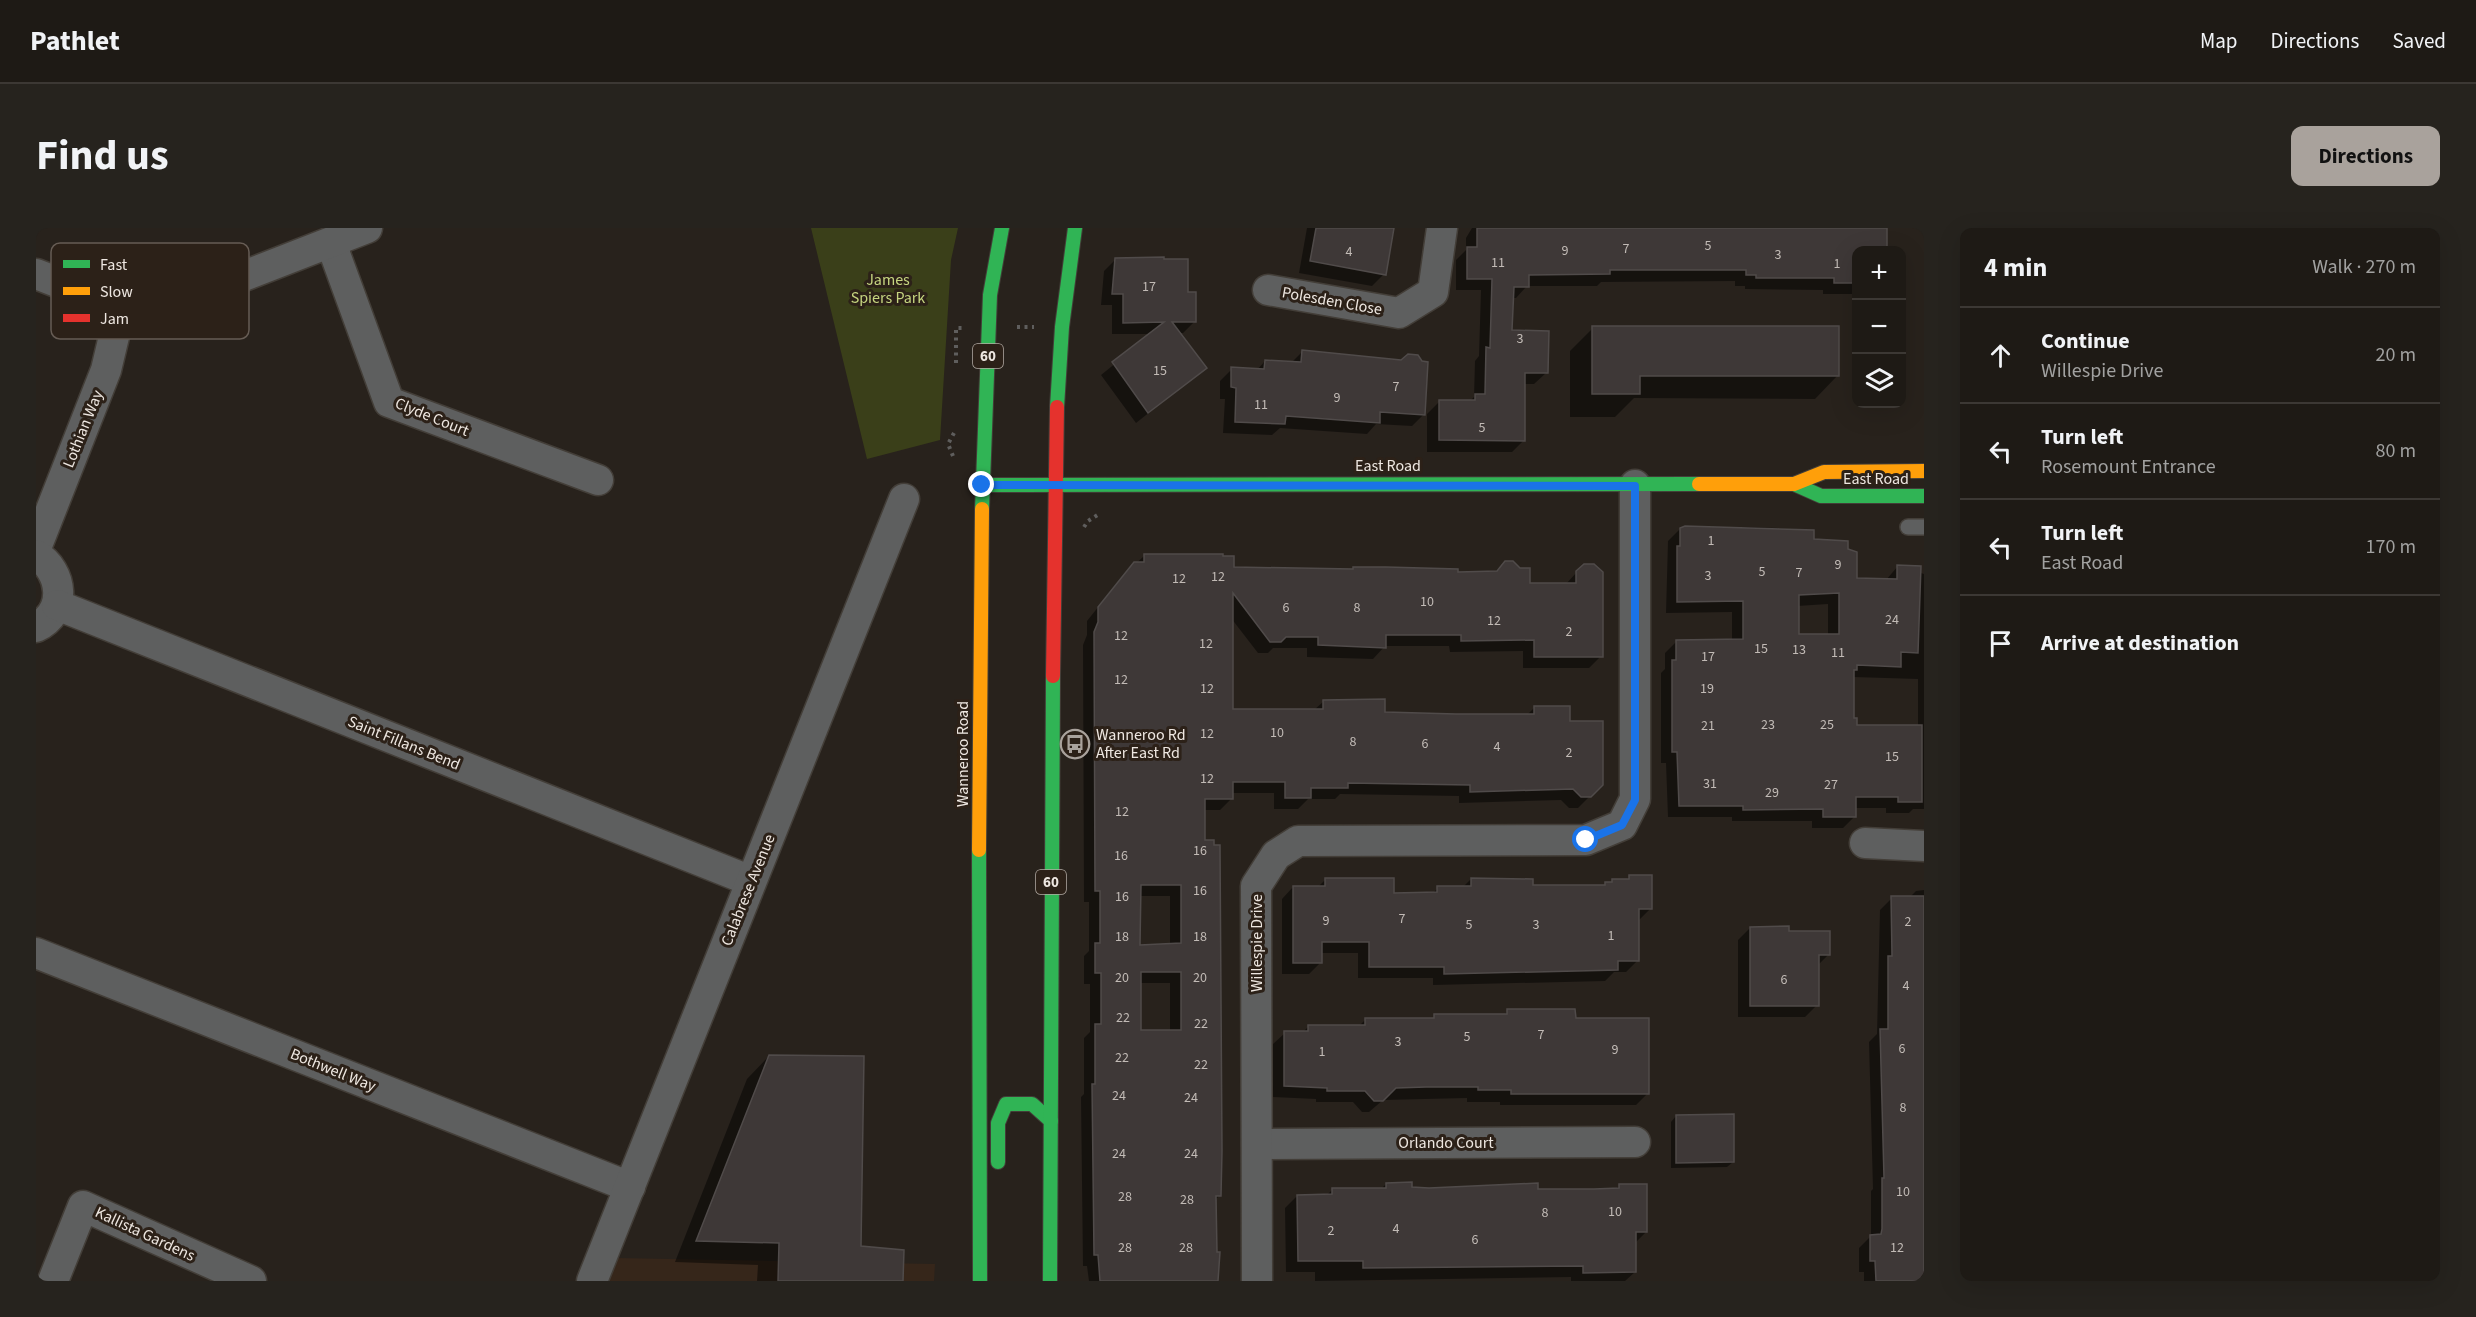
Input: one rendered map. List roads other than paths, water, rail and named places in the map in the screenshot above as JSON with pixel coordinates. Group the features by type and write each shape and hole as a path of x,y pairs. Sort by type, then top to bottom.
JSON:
{"main road":[{"name":"Wanneroo Road","path":"980,1281 978,1013 982,485 990,295 1002,228"},
{"name":"60","path":"1050,1281 1055,484 1062,327 1075,228"},
{"name":"East Road","path":"982,485 1635,486 1794,484 1824,472 1924,471"},
{"name":"East Road","path":"1794,484 1821,496 1924,496"},
{"path":"998,1179 998,1123 1006,1104 1023,1101 1037,1104 1051,1120"}],"street":[{"path":"249,274 367,228"},
{"name":"Polesden Close","path":"1268,290 1399,313 1433,292 1442,228"},
{"name":"Clyde Court","path":"331,243 389,402 598,480"},
{"path":"36,274 51,280"},
{"name":"Lothian Way","path":"36,548 106,370 113,339"},
{"name":"Willespie Drive","path":"1257,1281 1256,886 1276,855 1298,841 1586,840 1622,825 1635,800 1635,486"},
{"name":"Calabrese Avenue","path":"592,1281 904,499"},
{"path":"36,555 46,561 55,572 59,585 57,605 50,617 36,627"},
{"name":"Saint Fillans Bend","path":"57,605 751,881"},
{"path":"1865,843 1924,846"},
{"name":"Bothwell Way","path":"36,953 630,1187"},
{"name":"Orlando Court","path":"1257,1144 1635,1142"},
{"name":"Kallista Gardens","path":"53,1281 83,1206 212,1274 251,1281"}],"lane":[{"path":"1908,527 1924,527"}],"place":[{"name":"Wanneroo Rd After East Rd","path":"1075,744"}],"park label":[{"name":"James Spiers Park","path":"888,289"}]}
